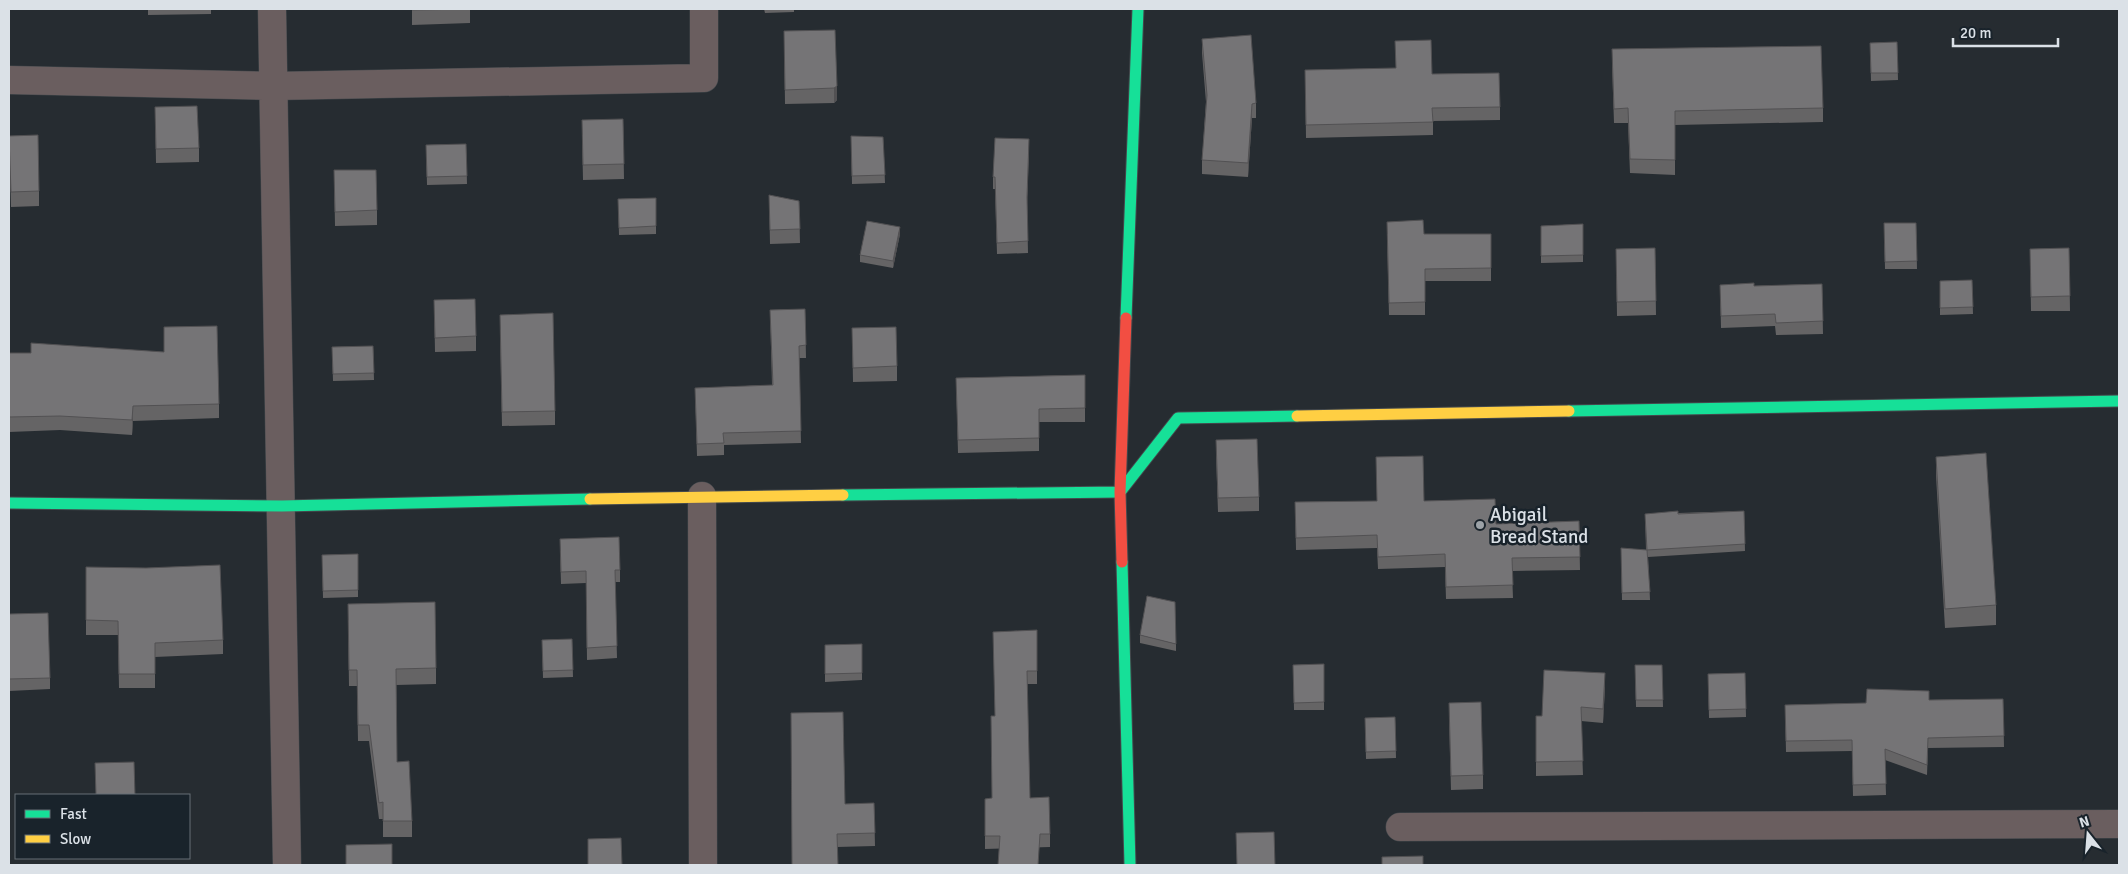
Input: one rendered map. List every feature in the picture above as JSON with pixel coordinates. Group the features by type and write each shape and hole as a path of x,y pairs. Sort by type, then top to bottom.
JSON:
{"street":[{"path":"272,9 282,506 286,865"},
{"path":"9,80 274,86 704,78 704,9"},
{"path":"1130,865 1120,492 1138,9"},
{"path":"1120,492 1178,418 2119,401"},
{"path":"9,502 282,506 702,496 1120,492"},
{"path":"702,496 703,865"},
{"path":"1400,827 2119,824"}],"building":[{"path":"412,9 470,9 412,10"},
{"path":"835,30 837,86 834,88 785,90 784,31"},
{"path":"1251,35 1256,103 1252,104 1248,163 1202,160 1207,95 1202,39"},
{"path":"1431,40 1432,74 1499,73 1500,107 1432,108 1433,122 1306,125 1305,70 1396,68 1395,41"},
{"path":"1897,42 1898,73 1871,73 1870,43"},
{"path":"1821,46 1823,108 1675,111 1675,160 1630,159 1628,108 1614,109 1612,49"},
{"path":"197,106 199,148 156,149 155,107"},
{"path":"623,119 624,164 583,165 582,120"},
{"path":"38,135 39,191 11,192 9,136"},
{"path":"851,136 883,137 885,175 852,176"},
{"path":"995,138 1029,139 1028,241 997,243 995,177 993,177"},
{"path":"466,144 467,176 427,177 426,145"},
{"path":"334,170 376,170 377,210 335,212"},
{"path":"769,195 799,201 800,229 770,230"},
{"path":"656,198 656,226 619,228 618,199"},
{"path":"1423,220 1424,234 1491,234 1491,268 1425,269 1425,302 1389,303 1387,222"},
{"path":"867,221 900,227 893,261 860,255"},
{"path":"1884,223 1916,223 1917,261 1885,262"},
{"path":"1583,224 1583,255 1541,256 1541,226"},
{"path":"1655,248 1656,301 1617,302 1616,249"},
{"path":"2069,248 2070,296 2031,297 2030,249"},
{"path":"1972,280 1973,307 1940,308 1940,281"},
{"path":"1754,283 1754,286 1822,284 1823,321 1776,323 1775,314 1721,316 1720,285"},
{"path":"475,299 476,336 435,338 434,300"},
{"path":"805,309 806,345 799,346 801,431 723,433 724,443 697,444 695,388 773,385 770,310"},
{"path":"553,313 555,411 502,412 500,315"},
{"path":"217,326 219,404 133,406 132,420 60,416 9,417 9,353 31,353 31,343 164,352 164,327"},
{"path":"896,327 897,366 853,368 852,328"},
{"path":"373,346 374,373 333,374 332,347"},
{"path":"1085,375 1085,408 1039,409 1039,438 958,440 956,378"},
{"path":"1257,439 1259,497 1218,498 1216,440"},
{"path":"1986,453 1996,605 1945,609 1936,457"},
{"path":"1423,456 1424,501 1495,499 1496,524 1579,521 1580,557 1512,558 1513,585 1446,587 1445,554 1378,557 1377,535 1296,538 1295,502 1377,501 1376,457"},
{"path":"1678,511 1678,514 1744,511 1745,544 1647,550 1645,514"},
{"path":"619,537 620,570 615,570 617,646 587,648 586,571 561,572 560,539"},
{"path":"1621,548 1647,550 1650,592 1622,593"},
{"path":"358,554 358,590 323,591 322,555"},
{"path":"220,565 223,640 155,643 155,674 119,674 118,621 86,620 86,567 146,568"},
{"path":"1147,596 1175,602 1176,644 1140,635"},
{"path":"435,602 436,668 396,669 397,762 409,761 412,821 383,821 383,802 379,803 369,725 358,725 357,670 349,670 348,604"},
{"path":"48,613 50,678 9,679 9,614"},
{"path":"1037,630 1037,671 1027,671 1030,798 1049,797 1050,834 1040,834 1038,865 998,865 1000,836 985,836 985,799 992,798 991,716 995,716 993,632"},
{"path":"572,639 573,670 543,671 542,640"},
{"path":"862,644 862,673 825,674 825,645"},
{"path":"1324,664 1324,702 1294,703 1293,665"},
{"path":"1635,665 1662,665 1663,700 1636,700"},
{"path":"1544,670 1605,673 1603,709 1581,707 1583,761 1536,762 1536,716 1542,716"},
{"path":"1745,673 1746,709 1709,710 1708,674"},
{"path":"1867,689 1929,691 1929,700 2003,699 2004,736 1928,738 1927,765 1885,749 1886,784 1853,785 1852,740 1786,741 1785,705 1866,703"},
{"path":"1481,702 1483,775 1451,776 1449,703"},
{"path":"843,712 845,804 874,803 875,833 837,834 838,865 792,865 791,713"},
{"path":"1395,717 1396,751 1366,752 1365,718"},
{"path":"134,762 135,794 96,794 95,763"},
{"path":"1274,832 1275,865 1237,865 1236,833"},
{"path":"621,838 622,865 588,865 588,839"},
{"path":"392,844 392,865 346,865 346,845"},
{"path":"1423,856 1423,865 1382,865 1382,857"}],"traffic: fast":[{"path":"1126,318 1138,9"},
{"path":"1569,411 2119,401"},
{"path":"843,495 1120,492 1178,418 1297,416"},
{"path":"9,503 282,506 590,499"},
{"path":"1122,562 1130,865"}],"traffic: slow":[{"path":"1297,416 1569,411"},
{"path":"590,499 843,495"}],"traffic: jam":[{"path":"1122,562 1120,492 1126,318"}],"place":[{"name":"Abigail Bread Stand","path":"1480,525"}]}
